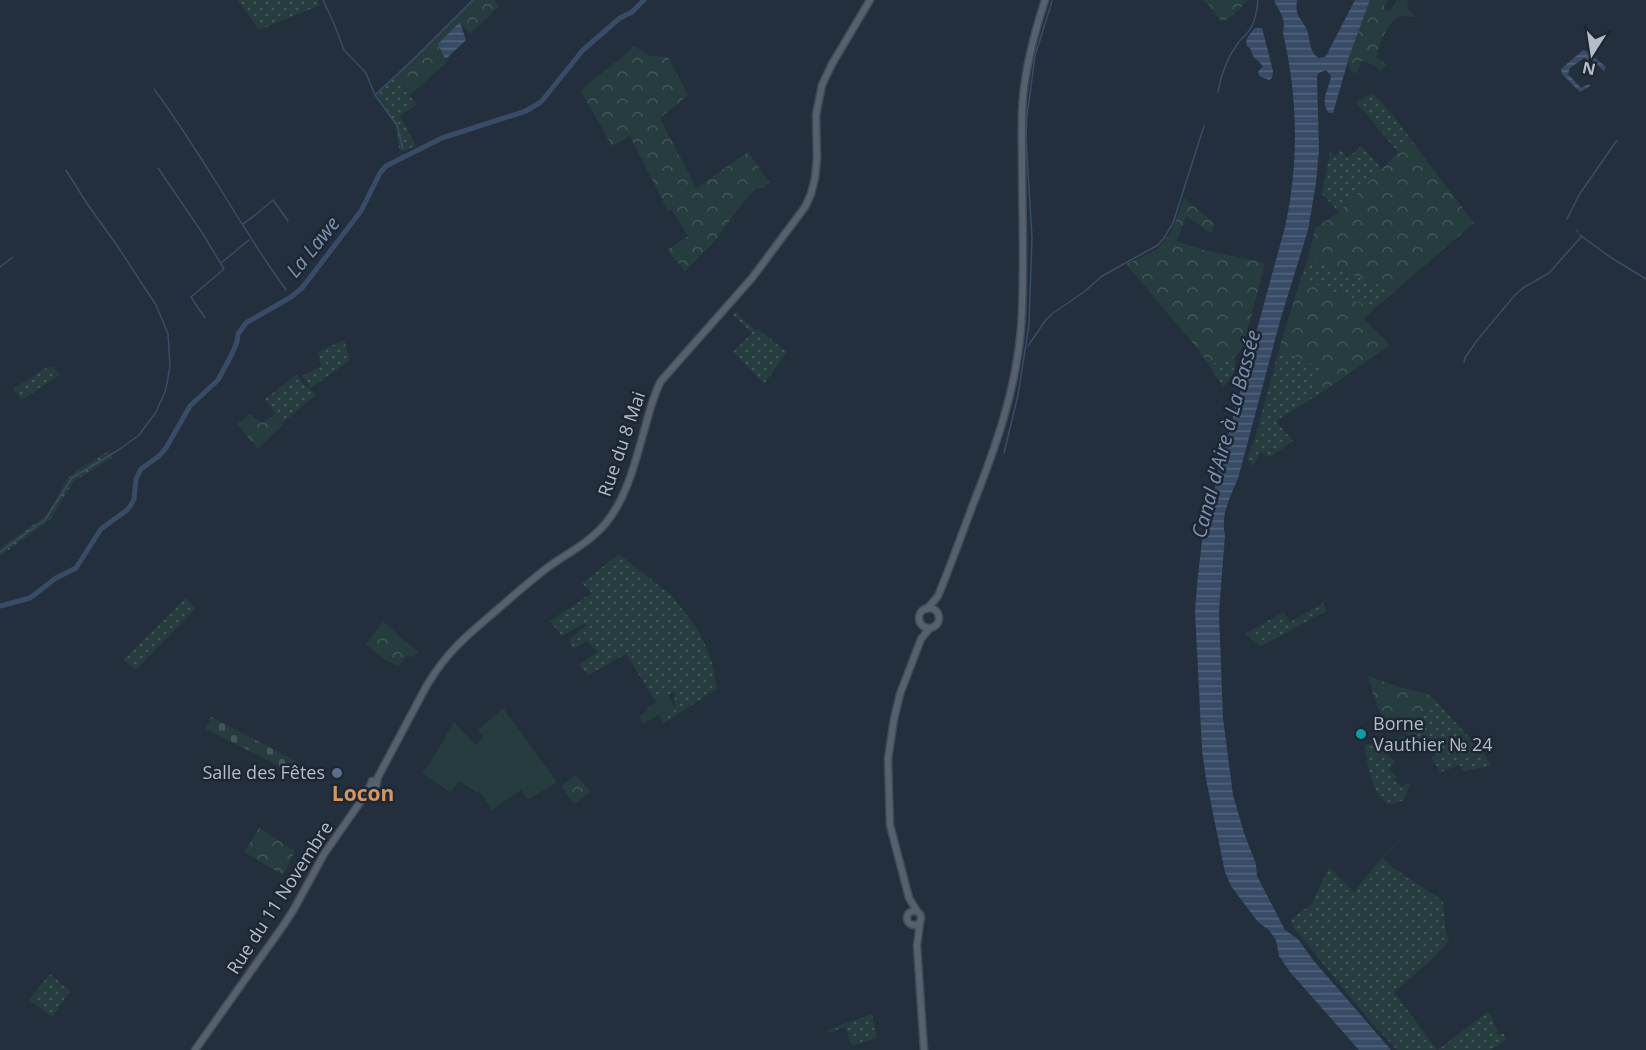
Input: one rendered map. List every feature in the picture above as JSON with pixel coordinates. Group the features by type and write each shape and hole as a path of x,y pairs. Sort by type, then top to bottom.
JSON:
{"main road":[{"name":"Rue du 8 Mai","path":"373,784 427,685 452,650 536,576 595,534 612,515 630,477 653,398 661,381 753,278 808,201 817,163 818,100 826,75 870,0"},
{"path":"921,639 938,622 938,596 987,471 1002,426 1016,365 1021,331 1023,289 1023,97 1037,25 1045,0"},
{"path":"924,1050 917,946 921,916 909,898 890,825 888,759 900,694 921,639 920,615 938,596"},
{"path":"927,609 937,612"},
{"path":"922,625 930,628"},
{"name":"Rue du 11 Novembre","path":"195,1050 289,918 324,854 373,784"},
{"path":"909,898 906,916 917,946"},
{"path":"908,913 917,911"},
{"path":"911,925 920,922"}],"green space":[{"path":"238,0 318,0 320,5 259,30"},
{"path":"472,0 494,0 499,6 470,34 459,22 445,58 449,60 410,95 394,76"},
{"path":"1203,0 1248,0 1233,16 1222,22"},
{"path":"1370,0 1388,0 1384,6 1388,11 1397,0 1409,0 1407,6 1409,11 1416,17 1402,16 1388,27 1376,57 1387,65 1380,71 1375,65 1361,61 1357,73 1352,72 1348,66 1350,54"},
{"path":"634,46 650,56 668,57 688,95 660,118 696,188 748,152 769,182 764,188 757,188 743,202 714,242 685,271 667,250 688,236 672,210 668,211 630,136 612,146 581,91"},
{"path":"394,76 417,104 400,116 416,146 404,151 400,151 395,126 377,95"},
{"path":"1373,93 1412,141 1398,152 1356,102"},
{"path":"1412,141 1474,223 1395,291 1308,258 1315,228 1339,212 1398,152"},
{"path":"1361,146 1382,169 1339,212 1322,194 1330,152 1336,156 1340,150 1348,158"},
{"path":"1184,198 1215,224 1211,233 1186,216 1177,241 1200,249 1265,263 1243,347 1232,360 1208,364 1126,264 1144,256 1165,241 1175,224"},
{"path":"1308,258 1395,291 1374,309 1301,278"},
{"path":"1301,278 1374,309 1364,319 1390,345 1324,391 1315,382 1324,369 1279,349"},
{"path":"736,312 755,330 758,329 787,352 764,384 733,352 752,333 733,315"},
{"path":"344,340 350,360 311,388 302,376 321,366 318,352"},
{"path":"1279,349 1324,369 1316,382 1324,391 1276,421 1293,441 1270,457 1260,452 1253,466 1247,460 1257,432"},
{"path":"1236,359 1233,378 1223,386 1208,364"},
{"path":"53,367 60,375 21,400 13,389 46,368"},
{"path":"297,374 316,395 282,423 265,399"},
{"path":"250,414 262,423 275,414 283,425 258,449 237,424"},
{"path":"109,451 113,457 74,481 50,520 0,556 0,548 43,518 68,478"},
{"path":"619,554 672,596 696,627 712,663 717,689 664,723 659,715 675,705 674,692 656,702 626,654 588,675 579,665 598,652 587,641 573,649 569,639 586,626 584,623 562,636 550,621 592,593 582,583"},
{"path":"186,598 196,608 136,670 123,660"},
{"path":"1323,603 1327,611 1261,646 1245,634 1283,612 1290,622"},
{"path":"383,622 419,653 412,657 407,656 398,666 385,660 366,644"},
{"path":"1368,676 1428,694 1435,700 1416,726 1412,736 1392,726 1381,714"},
{"path":"668,695 674,706 643,724 639,718 648,710 647,707"},
{"path":"1435,700 1485,755 1491,766 1463,771 1459,765 1441,772 1432,759 1437,752 1436,748 1425,737 1418,740 1412,736 1416,726"},
{"path":"503,708 557,782 528,800 521,790 492,810 479,791 477,793 460,781 450,792 422,773 454,722 476,745 483,737 478,730"},
{"path":"211,717 298,762 293,773 206,729"},
{"path":"1406,736 1406,739 1392,742 1384,751 1395,762 1389,769 1397,777 1394,780 1402,787 1410,784 1404,800 1391,805 1384,801 1375,788 1369,771 1365,747"},
{"path":"576,775 591,792 574,804 561,786"},
{"path":"259,828 295,851 283,875 244,852"},
{"path":"1408,831 1383,858 1392,867 1443,901 1449,941 1428,963 1394,992 1437,1050 1397,1050 1293,927 1291,919 1312,904 1329,867 1354,892 1380,860"},
{"path":"50,974 70,991 52,1017 29,1000"},
{"path":"1487,1012 1492,1017 1498,1034 1504,1034 1506,1040 1491,1050 1438,1050"},
{"path":"872,1014 877,1038 852,1046 845,1027 828,1033 827,1030"}],"water":[{"path":"1274,0 1297,0 1298,15 1308,32 1311,49 1319,58 1327,54 1355,0 1370,0 1350,54 1333,113 1329,113 1325,104 1331,76 1326,70 1317,76 1319,150 1308,230 1280,321 1239,475 1225,511 1219,612 1223,718 1233,795 1256,864 1257,876 1285,930 1298,939 1313,960 1391,1050 1359,1050 1290,972 1279,956 1276,940 1269,930 1258,922 1231,886 1225,872 1202,750 1195,611 1203,533 1285,227 1293,179 1295,130 1292,81 1283,33 1283,19"},
{"path":"460,22 466,40 445,58 438,44"},
{"path":"1255,28 1262,28 1273,71 1272,78 1269,80 1259,76 1258,72 1263,66 1253,56 1246,43"},
{"path":"1583,50 1606,67 1604,71 1595,63 1584,58 1570,68 1568,74 1581,88 1589,84 1590,86 1580,92 1562,74 1561,69"}],"waterway":[{"path":"323,0 344,50 366,73 375,95 397,125 403,149"},
{"path":"375,95 473,0"},
{"name":"La Lawe","path":"0,606 30,598 56,578 76,568 101,529 127,510 134,499 136,479 141,469 166,448 190,406 218,380 232,354 238,334 246,323 291,297 302,288 361,211 380,173 386,166 442,138 526,111 541,102 583,50 644,0"},
{"path":"1218,92 1231,54 1252,25 1258,0"},
{"path":"1004,453 1018,395 1029,325 1032,238 1026,138 1027,116 1035,56 1052,1"},
{"path":"154,89 172,113 286,290"},
{"path":"1028,346 1053,313 1084,292 1102,276 1158,245 1164,238 1173,223 1204,126"},
{"path":"1567,219 1579,195 1617,140"},
{"path":"158,168 224,269 191,297 205,318"},
{"path":"0,552 45,520 72,478 139,435 156,412 165,392 170,366 168,334 156,305 66,170"},
{"path":"243,224 273,200 288,221"},
{"path":"1580,235 1646,279"},
{"path":"1464,362 1478,339 1515,295 1549,273 1581,237"},
{"path":"221,263 249,240"},
{"path":"0,267 13,257"}],"place":[{"name":"Borne Vauthier № 24","path":"1361,734"},
{"name":"Salle des Fêtes","path":"337,773"}],"district":[{"name":"Locon","path":"363,794"}],"water label":[{"name":"Canal d'Aire à La Bassée","path":"1226,434"}]}
